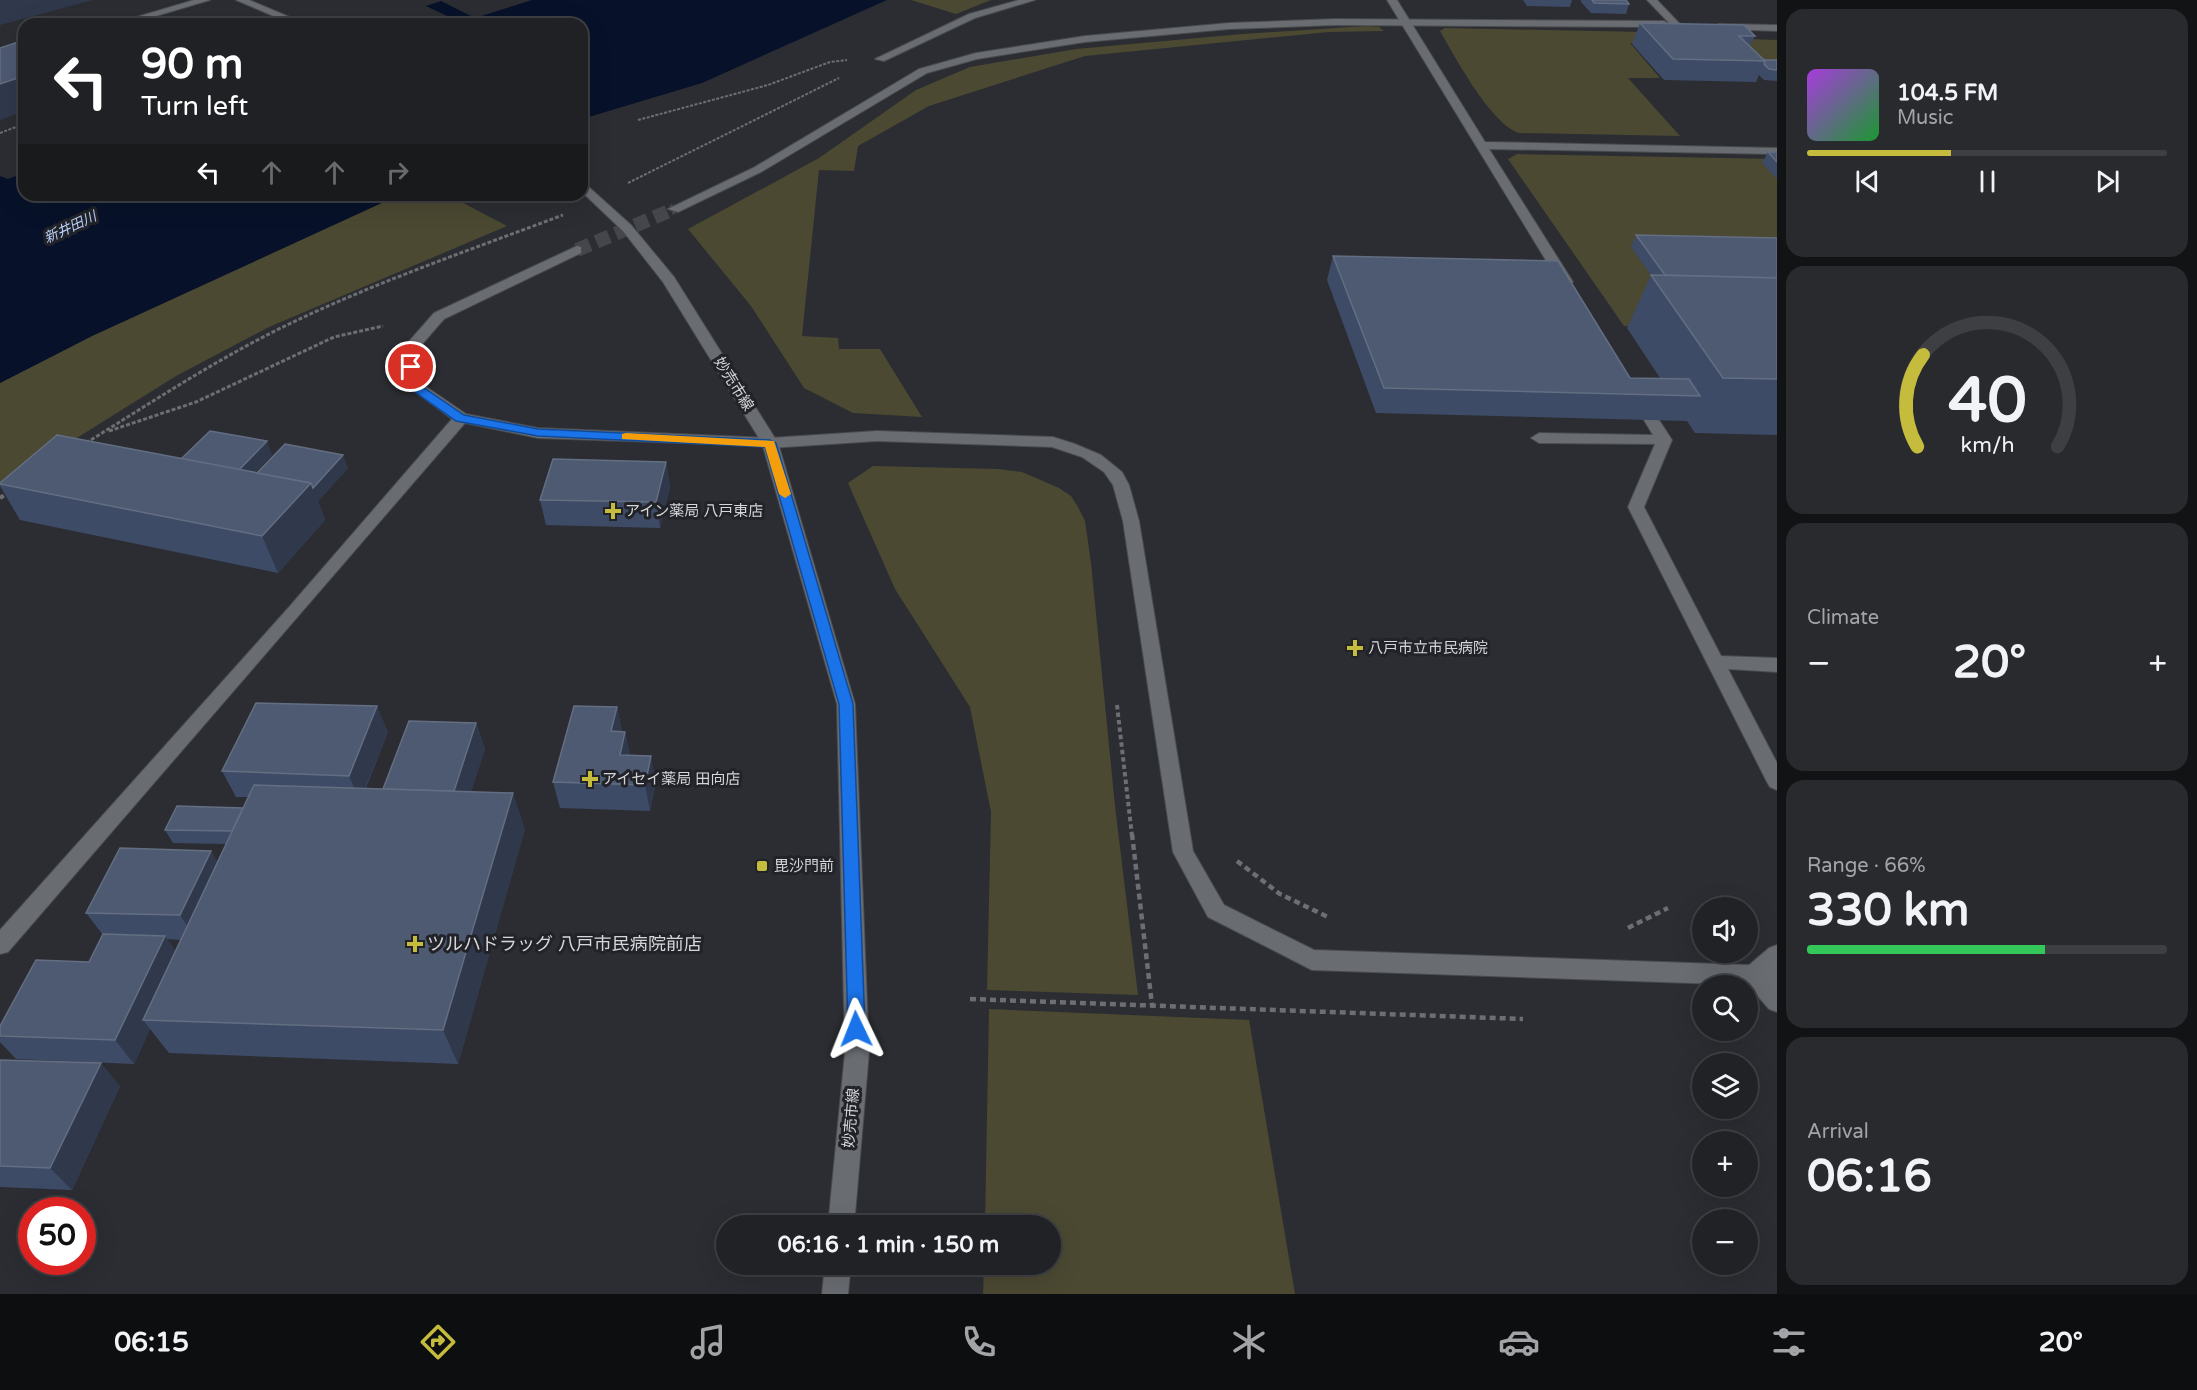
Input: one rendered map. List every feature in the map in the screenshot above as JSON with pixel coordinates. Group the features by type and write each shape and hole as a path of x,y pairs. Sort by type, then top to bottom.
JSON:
{"street":[{"path":"140,18 205,0"},
{"path":"241,0 287,18"},
{"path":"880,59 972,16 1030,0"},
{"path":"1392,0 1408,22 1574,295"},
{"path":"674,209 757,170 923,71 976,56 1085,39 1229,26 1408,22 1682,25 1652,0"},
{"path":"1710,26 1777,28"},
{"path":"1483,145 1777,151"},
{"name":"妙売市線","path":"588,191 627,228 669,280 770,443 846,704 857,1052 842,1215"},
{"path":"577,250 439,316 410,349 412,384 460,418 538,433 770,443 877,436 1053,442 1079,450 1100,462 1117,476 1131,521 1183,852 1216,911 1312,960 1754,975 1777,956"},
{"path":"1630,386 1664,440"},
{"path":"0,945 296,610 460,418"},
{"path":"1539,438 1664,440"},
{"path":"1664,440 1636,507 1777,782"},
{"path":"1716,662 1777,665"},
{"path":"1758,975 1777,976"},
{"path":"1758,980 1777,1002"},
{"path":"835,1294 837,1275"}],"path":[{"path":"638,120 768,85 830,62 880,59"},
{"path":"624,185 792,99 880,59"},
{"path":"0,133 18,126"},
{"path":"84,444 158,397 286,326 441,260 567,213"},
{"path":"102,433 196,402 308,346 355,329 400,324 430,326"},
{"path":"0,498 9,492"},
{"path":"1116,700 1152,1005"},
{"path":"1229,855 1280,894 1335,920"},
{"path":"1619,933 1654,913 1668,908"},
{"path":"970,999 1523,1019"}],"shaded area":[{"path":"911,0 991,0 956,14"},
{"path":"1379,27 1384,31 1329,32 1085,56 929,106 858,146 854,171 819,170 802,336 838,338 839,349 880,349 922,417 853,413 804,388 751,306 688,229 819,158 916,90 970,67 1076,49 1242,34"},
{"path":"1445,28 1644,32 1660,36 1777,40 1777,70 1735,44 1630,43 1660,78 1628,78 1680,136 1519,133 1508,127 1486,104 1440,31"},
{"path":"1517,154 1777,159 1777,329 1624,326 1508,159"},
{"path":"386,201 459,201 507,226 269,327 176,376 0,486 0,383 92,336"},
{"path":"873,466 998,469 1022,472 1059,488 1071,496 1078,507 1085,521 1091,563 1115,806 1138,995 987,990 991,812 970,707 895,589 848,483"},
{"path":"989,1009 1249,1020 1295,1294 983,1294 984,1275 1061,1275 1061,1215 985,1215"}],"water":[{"path":"532,0 887,0 702,83 588,117 588,18 475,18"},
{"path":"441,1 475,18 452,18 426,6"},
{"name":"新井田川","path":"18,175 18,201 386,201 92,336 0,383 0,176 8,179"}],"building":[{"path":"1592,0 1626,0 1629,4 1594,3"},
{"path":"1640,23 1744,25 1755,36 1739,36 1765,61 1673,59"},
{"path":"18,42 18,78 0,84 0,48"},
{"path":"1764,60 1777,60 1777,70 1769,69 1764,64"},
{"path":"1768,152 1777,152 1777,162"},
{"path":"1636,235 1777,238 1777,278 1665,275"},
{"path":"1333,256 1558,261 1630,378 1689,379 1700,396 1384,388"},
{"path":"1651,275 1777,278 1777,379 1723,378"},
{"path":"210,431 267,441 239,470 181,459"},
{"path":"57,435 311,483 262,536 0,484"},
{"path":"285,444 343,455 313,488 311,483 257,473"},
{"path":"553,459 666,462 656,502 540,500"},
{"path":"256,703 377,706 349,776 222,771"},
{"path":"574,706 617,707 611,731 625,732 620,755 651,756 645,785 553,782"},
{"path":"409,721 476,723 454,791 383,789"},
{"path":"254,785 513,793 443,1030 143,1020"},
{"path":"177,806 243,808 232,831 165,830"},
{"path":"120,848 211,851 180,915 86,913"},
{"path":"103,934 165,936 115,1040 0,1036 0,1026 36,960 89,962"},
{"path":"0,1060 101,1063 50,1168 0,1166"}],"tunnel":[{"path":"577,250 674,209 671,210"}],"slow traffic":[{"path":"626,437 770,443 785,494"}],"place":[{"name":"アイン薬局 八戸東店","path":"613,511"},
{"name":"八戸市立市民病院","path":"1355,648"},
{"name":"アイセイ薬局 田向店","path":"590,779"},
{"name":"毘沙門前","path":"762,866"},
{"name":"ツルハドラッグ 八戸市民病院前店","path":"415,944"}],"route":[{"path":"411,367 412,384 460,418 538,433 770,443 846,704 856,1029"}]}
